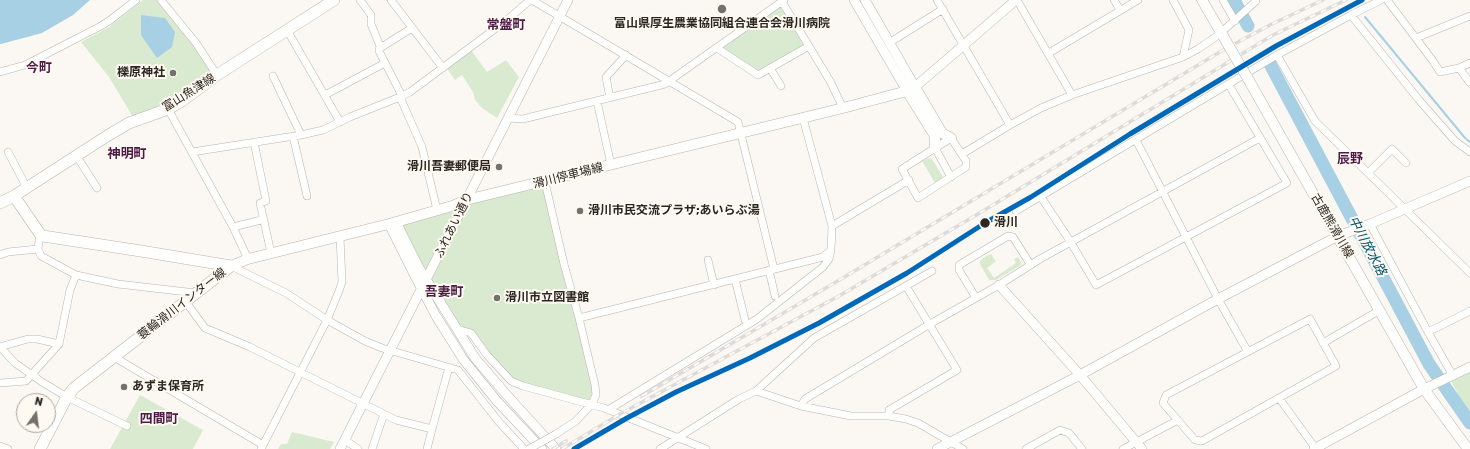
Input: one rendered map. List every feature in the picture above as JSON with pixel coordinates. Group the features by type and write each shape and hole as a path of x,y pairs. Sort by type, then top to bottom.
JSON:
{"main road":[{"name":"富山魚津線","path":"0,203 27,188 76,155 129,123 168,109 182,101 217,75 334,0"},
{"name":"古鹿熊滑川線","path":"1202,0 1424,389 1468,449"},
{"name":"滑川停車場線","path":"231,266 248,259 270,253 393,223 466,200 803,118 911,89"},
{"path":"911,89 942,133 951,138"},
{"path":"911,89 935,136 935,148"},
{"path":"14,196 40,234"},
{"name":"蓑輪滑川インター線","path":"40,234 43,236 231,266"},
{"name":"蓑輪滑川インター線","path":"40,449 67,397 74,388 231,266"}],"street":[{"path":"0,72 25,65 99,27 136,0"},
{"path":"161,0 196,43 217,75"},
{"path":"360,0 371,15 371,24 380,46 379,51 401,94 400,97 422,147 437,210"},
{"path":"391,0 442,68"},
{"path":"192,152 323,130 350,117 400,97 410,92 507,20 531,0 738,122 772,269 775,296"},
{"name":"ふれあい通り","path":"340,449 568,0"},
{"path":"854,0 911,89"},
{"path":"866,0 889,42 911,89"},
{"path":"938,0 1010,125"},
{"path":"911,89 1017,0 1072,95"},
{"path":"1114,0 1120,10"},
{"path":"1049,53 1138,0"},
{"path":"1173,0 1189,30 1183,57"},
{"path":"1222,0 1236,20"},
{"path":"962,154 1041,108 1072,95 1183,57 1221,34 1256,0"},
{"path":"1016,212 1277,55 1351,14 1381,0"},
{"path":"1387,0 1440,72 1459,68 1470,63"},
{"path":"508,118 523,119 665,84 782,1 830,81 843,108"},
{"path":"889,42 943,10"},
{"path":"1351,14 1419,100 1454,141 1470,152"},
{"path":"1416,38 1470,16"},
{"path":"380,48 412,28"},
{"path":"287,30 340,122"},
{"path":"717,48 758,75 809,46"},
{"path":"610,98 606,77 626,55"},
{"path":"1277,55 1316,121 1470,273"},
{"path":"325,94 385,64"},
{"path":"770,68 780,86"},
{"path":"1459,68 1470,83"},
{"path":"273,76 301,134"},
{"path":"1040,197 1070,241 1096,286 1287,183 1229,85"},
{"path":"596,101 611,165"},
{"path":"168,109 233,227 248,259"},
{"path":"608,410 757,319 823,267 829,259 832,226 803,118"},
{"path":"293,136 307,196"},
{"path":"951,138 966,161 966,166 918,198 902,169 935,148 951,138"},
{"path":"801,406 806,399 930,324 999,285 1030,264 1260,138"},
{"path":"1136,140 1218,299 1248,352"},
{"path":"254,142 266,201 260,203 270,253"},
{"path":"935,148 951,177"},
{"path":"1369,172 1392,150 1406,163"},
{"path":"8,152 27,188"},
{"path":"76,155 97,188"},
{"path":"832,226 909,180"},
{"path":"937,449 1080,375 1218,299 1338,236 1406,209 1470,181"},
{"path":"529,449 576,421 592,404 596,395 579,318 564,264 545,182"},
{"path":"233,227 261,220"},
{"path":"393,223 475,358 556,449"},
{"path":"393,223 422,289 446,332 463,358 496,400 542,449"},
{"path":"1370,224 1451,376"},
{"path":"40,234 38,249 41,256 76,275 118,284 196,293"},
{"path":"976,298 959,270 959,265 1008,236 1013,236 1030,264"},
{"path":"114,356 262,447 327,320 342,282 340,237"},
{"path":"0,255 8,252 38,249"},
{"path":"579,318 823,257 831,250"},
{"path":"708,260 714,285"},
{"path":"231,266 286,293 327,320 365,341 458,370 499,422 524,449"},
{"path":"660,449 740,399 756,392 814,338 932,271"},
{"path":"0,383 26,381 33,375 59,344 70,290 76,275"},
{"path":"736,279 745,320"},
{"path":"999,285 1080,375 1142,449"},
{"path":"889,416 889,410 957,370 906,286"},
{"path":"185,302 205,328 301,372 396,420 432,429"},
{"path":"1323,342 1380,310"},
{"path":"1428,332 1470,311"},
{"path":"1310,319 1323,342 1336,366 1202,441 1195,440 1164,403 1166,395 1310,319"},
{"path":"456,329 471,333 487,356 511,380 523,386 592,404 706,449"},
{"path":"59,344 28,338 0,347 15,363 67,397 127,426"},
{"path":"427,449 449,367"},
{"path":"1279,398 1315,449 1424,389 1470,367"},
{"path":"756,392 801,406 852,416 889,416 906,419 963,449"},
{"path":"372,449 384,414"},
{"path":"1123,449 1178,420"},
{"path":"1026,449 1060,430 1069,433 1082,449"},
{"path":"345,440 358,449"},
{"path":"0,446 8,449"}],"green space":[{"path":"143,0 157,0 194,45 213,74 167,102 133,117 109,77 81,42 109,27"},
{"path":"782,2 808,45 759,74 717,48"},
{"path":"471,50 487,72 506,60 519,77 497,118 482,108 475,100 473,92 462,75 455,80 446,67"},
{"path":"929,158 932,159 943,177 935,183 922,161"},
{"path":"545,182 595,385 592,404 511,381 471,333 457,329 396,222"},
{"path":"991,254 996,261 987,268 994,278 1016,263 1014,259 1018,257 1021,265 996,280 989,280 980,264 980,261"},
{"path":"1470,368 1470,417 1449,377"},
{"path":"140,395 203,430 193,449 110,449"},
{"path":"292,432 334,442 330,449 278,449 281,444 287,444"}],"water":[{"path":"0,0 90,0 73,15 42,33 0,44"},
{"path":"141,15 165,18 175,32 172,47 157,58 141,35"}],"waterway":[{"name":"中川放水路","path":"1234,0 1248,26"},
{"path":"1365,17 1465,138 1470,142"},
{"name":"中川放水路","path":"1270,64 1429,364 1470,423"}],"railway":[{"path":"642,396 831,285 1225,49 1270,25 1323,0"},
{"path":"562,449 620,414 839,296 978,214 1273,35 1346,0"},
{"path":"553,449 566,441"}],"transit line":[{"path":"574,449 627,418 676,392 750,358 819,323 907,273 985,223 1031,197 1130,134 1276,46 1362,0"}],"place":[{"name":"富山県厚生農業協同組合連合会滑川病院","path":"722,9"},
{"name":"櫟原神社","path":"173,73"},
{"name":"滑川吾妻郵便局","path":"499,167"},
{"name":"滑川市民交流プラザ;あいらぶ湯","path":"580,211"},
{"name":"滑川","path":"985,223"},
{"name":"滑川市立図書館","path":"497,298"},
{"name":"あずま保育所","path":"124,387"}],"district":[{"name":"常盤町","path":"506,25"},
{"name":"今町","path":"39,68"},
{"name":"神明町","path":"127,154"},
{"name":"辰野","path":"1350,159"},
{"name":"吾妻町","path":"444,292"},
{"name":"四間町","path":"159,419"}]}
